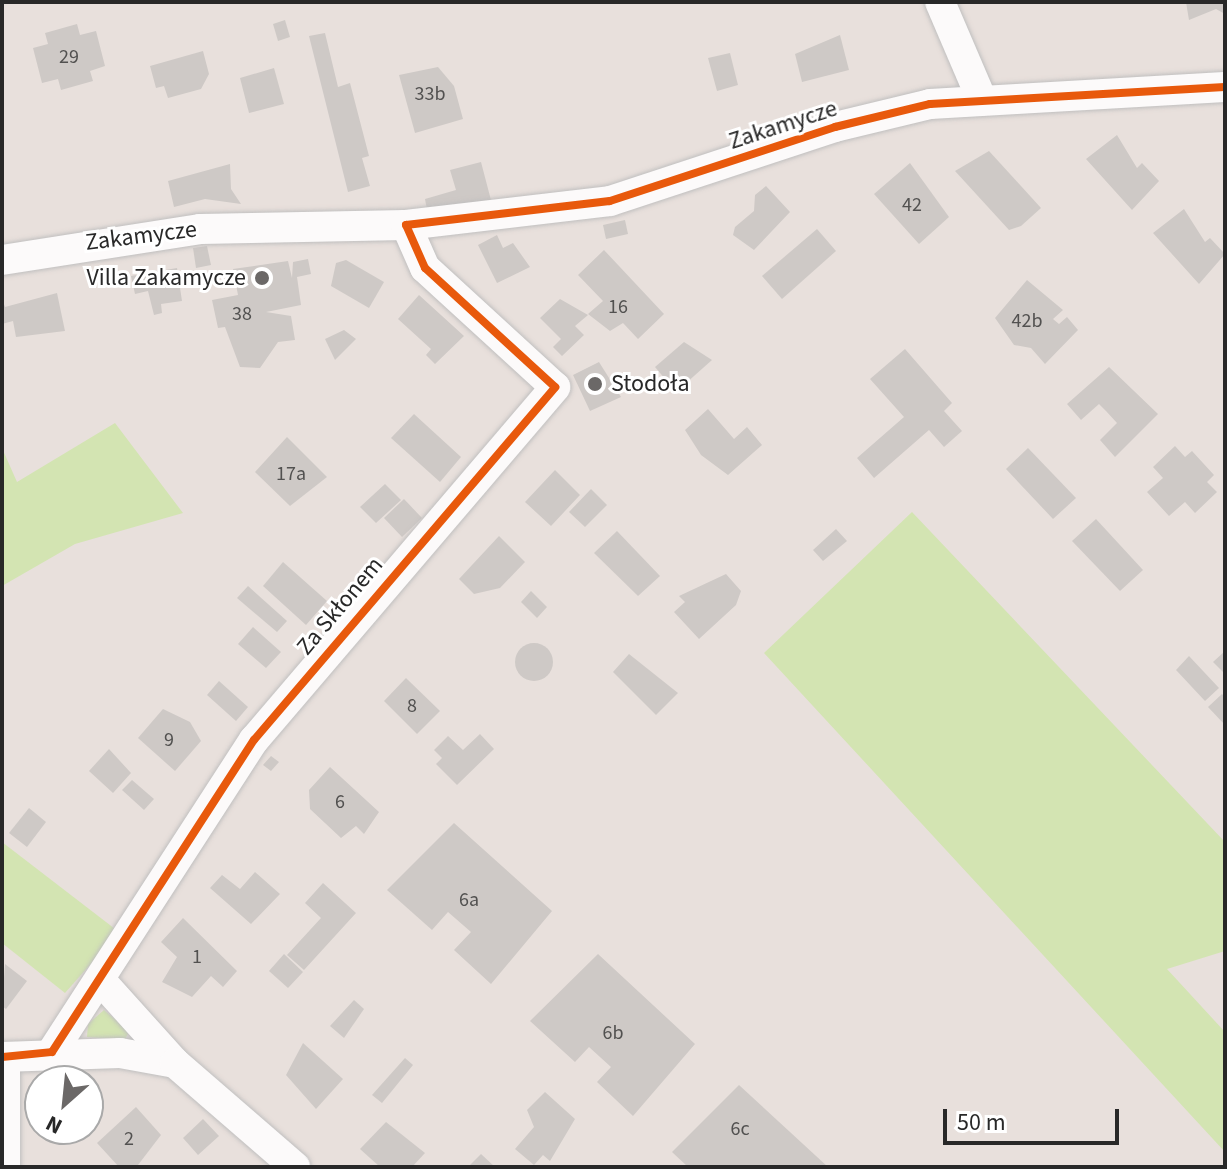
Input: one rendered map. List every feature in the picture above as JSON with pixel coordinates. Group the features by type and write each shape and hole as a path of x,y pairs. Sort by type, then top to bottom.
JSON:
{"street":[{"path":"940,2 982,100"},
{"name":"Zakamycze","path":"2,260 200,229 406,225 610,201 835,127 930,104 1222,91"},
{"name":"Za Skłonem","path":"52,1052 103,983 254,740 555,387 425,268 406,225"},
{"path":"103,983 175,1063 295,1167"},
{"path":"5,1167 3,1057 52,1052 175,1063"}],"green space":[{"path":"115,423 183,513 75,544 2,586 2,448 17,482"},
{"path":"912,512 1225,842 1225,951 1167,969 1225,1032 1225,1152 764,653"},
{"path":"2,842 119,932 65,993 2,943"},
{"path":"104,1010 129,1031 125,1040 87,1037 88,1024"}],"building":[{"path":"1186,2 1225,2 1225,14 1216,9 1189,20"},
{"path":"285,20 290,37 278,41 273,24"},
{"path":"77,24 80,35 96,31 105,66 90,71 93,81 61,90 58,79 42,83 33,48 48,44 45,33"},
{"path":"325,33 338,87 350,83 369,156 362,158 370,186 348,192 309,36"},
{"path":"840,35 849,70 802,82 795,54"},
{"path":"203,51 209,74 201,89 168,98 164,86 156,88 150,66"},
{"path":"730,53 738,85 717,91 708,58"},
{"path":"438,67 454,86 463,119 415,133 399,75"},
{"path":"274,68 284,104 249,113 240,78"},
{"path":"1117,135 1137,168 1142,163 1159,181 1132,210 1086,159"},
{"path":"989,151 1041,208 1021,226 1009,230 955,171"},
{"path":"481,162 492,204 427,210 425,199 456,190 450,170"},
{"path":"910,163 949,217 919,244 874,194"},
{"path":"230,164 231,189 241,204 205,199 174,207 168,181"},
{"path":"766,186 790,212 754,250 733,235 735,227 754,211 755,195"},
{"path":"1184,209 1205,242 1210,238 1225,254 1199,284 1153,233"},
{"path":"625,220 628,234 606,239 603,225"},
{"path":"817,229 836,251 782,299 762,276"},
{"path":"497,235 503,248 513,243 530,267 497,283 478,245"},
{"path":"207,246 211,265 196,268 193,248"},
{"path":"604,250 664,314 638,339 623,323 610,331 588,314 603,301 578,275"},
{"path":"308,259 311,274 297,277 301,305 266,312 291,316 295,340 278,342 260,368 240,367 225,327 218,328 212,300 238,295 233,269 288,261 292,278 293,262"},
{"path":"346,260 384,282 369,308 331,286 336,263"},
{"path":"177,268 182,301 161,304 162,313 154,315 148,291 135,294 131,276"},
{"path":"1027,280 1063,310 1053,319 1059,324 1067,317 1078,330 1045,364 1031,348 1014,345 995,318"},
{"path":"57,293 65,331 16,337 13,321 2,324 2,299 5,307"},
{"path":"419,295 464,336 435,364 426,355 431,349 398,319"},
{"path":"560,299 588,315 575,326 584,335 562,356 553,347 561,339 540,318"},
{"path":"344,330 356,339 335,360 325,339"},
{"path":"684,342 712,360 676,392 655,367"},
{"path":"905,349 952,403 944,411 962,431 944,447 929,430 874,478 857,458 904,417 870,379"},
{"path":"599,362 621,397 590,411 573,375"},
{"path":"1109,367 1158,414 1115,457 1100,440 1117,423 1099,404 1081,420 1067,404"},
{"path":"708,409 734,439 747,427 762,445 728,475 701,455 685,430"},
{"path":"414,414 461,457 440,482 391,438"},
{"path":"287,437 327,477 290,506 255,472"},
{"path":"1175,446 1185,457 1192,451 1214,475 1207,482 1217,492 1195,513 1185,502 1169,516 1147,492 1163,478 1153,467"},
{"path":"1028,448 1076,498 1053,519 1006,469"},
{"path":"555,470 580,495 551,526 525,502"},
{"path":"385,484 401,500 376,523 360,507"},
{"path":"591,489 607,505 585,527 569,512"},
{"path":"404,499 422,518 402,537 384,518"},
{"path":"1096,519 1143,570 1120,591 1072,541"},
{"path":"836,529 847,541 823,561 813,550"},
{"path":"617,531 660,576 638,596 594,553"},
{"path":"499,536 525,562 500,588 474,594 459,579"},
{"path":"283,562 327,601 306,625 263,586"},
{"path":"726,574 741,591 736,605 699,639 674,612 685,602 679,596"},
{"path":"248,586 287,621 277,632 237,598"},
{"path":"531,591 547,607 537,618 521,602"},
{"path":"253,627 281,652 266,668 238,644"},
{"path":"534,643 548,648 553,662 548,676 534,681 520,676 515,662 520,648"},
{"path":"1225,651 1225,674 1213,662"},
{"path":"629,654 678,693 656,715 613,672"},
{"path":"1189,656 1219,688 1205,701 1176,670"},
{"path":"406,678 440,711 417,734 384,701"},
{"path":"219,681 248,707 236,721 207,695"},
{"path":"1222,694 1225,697 1225,725 1208,707"},
{"path":"163,709 190,722 201,741 175,771 138,738"},
{"path":"480,734 494,749 457,785 436,764 442,758 434,750 448,736 463,750"},
{"path":"109,749 131,773 113,793 89,771"},
{"path":"271,756 279,762 271,771 263,765"},
{"path":"330,767 379,812 364,834 356,826 341,838 310,809 309,790"},
{"path":"132,780 154,799 144,810 122,790"},
{"path":"29,808 46,822 27,847 9,833"},
{"path":"454,823 552,911 491,984 454,950 471,932 448,912 432,930 387,890"},
{"path":"255,872 280,894 251,924 210,888 222,875 240,889"},
{"path":"323,883 356,913 304,970 287,955 321,918 305,903"},
{"path":"183,918 237,971 223,987 211,976 192,997 162,982 177,957 161,942"},
{"path":"284,954 303,972 288,988 269,971"},
{"path":"598,954 695,1044 633,1116 597,1082 611,1067 589,1047 575,1062 530,1021"},
{"path":"5,964 27,981 6,1009 2,1006"},
{"path":"354,1000 364,1009 344,1038 330,1026"},
{"path":"303,1043 343,1079 316,1109 286,1075"},
{"path":"405,1058 413,1065 382,1103 372,1095"},
{"path":"739,1085 828,1167 688,1167 672,1152"},
{"path":"545,1092 575,1119 550,1161 543,1155 534,1165 515,1149 534,1127 527,1110"},
{"path":"136,1107 161,1135 138,1165 119,1167 99,1145 104,1145 104,1137"},
{"path":"203,1119 219,1136 198,1155 183,1138"},
{"path":"386,1122 425,1153 412,1167 380,1167 360,1149"},
{"path":"481,1154 495,1167 468,1167"}],"cycle path":[{"path":"2,1057 52,1052 254,740 555,387 425,268 406,225 610,201 835,127 930,104 1225,87"}],"place":[{"name":"Villa Zakamycze","path":"262,278"},
{"name":"Stodoła","path":"595,384"}]}
